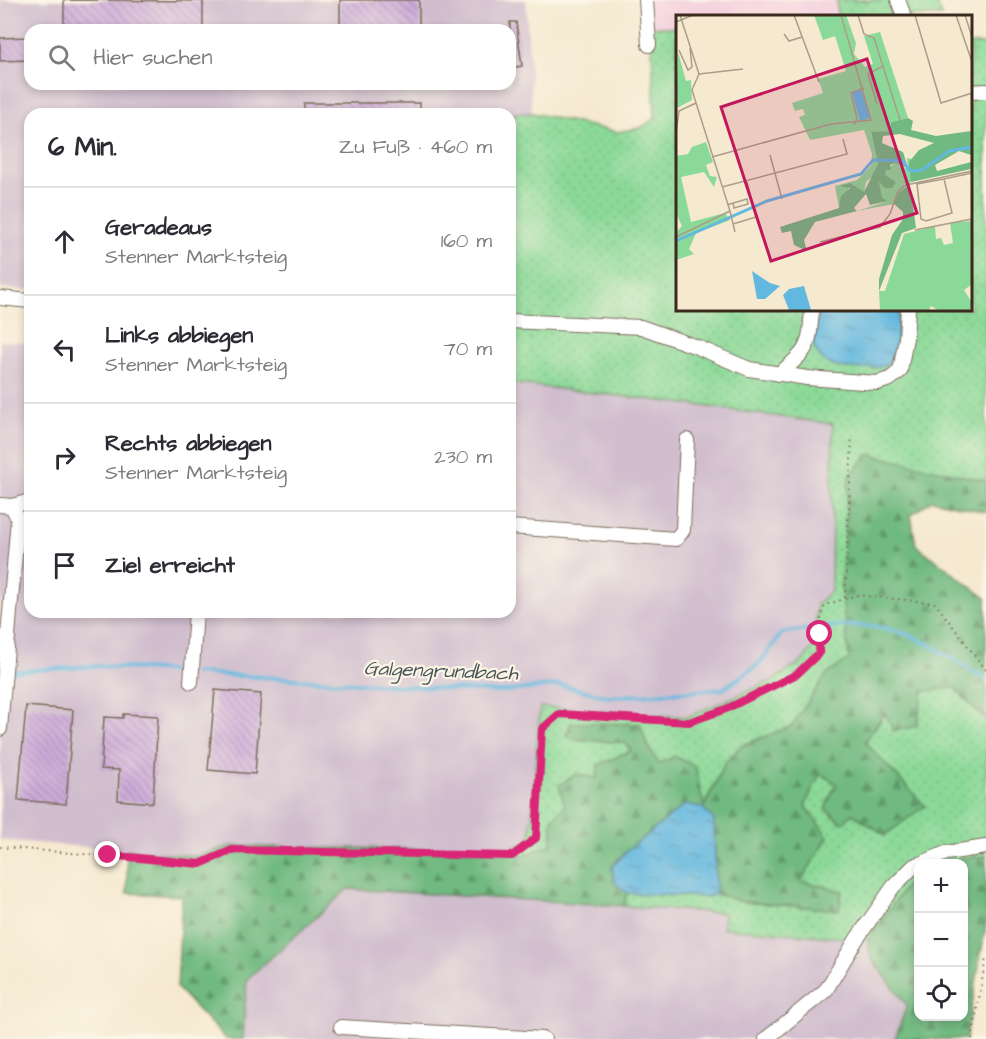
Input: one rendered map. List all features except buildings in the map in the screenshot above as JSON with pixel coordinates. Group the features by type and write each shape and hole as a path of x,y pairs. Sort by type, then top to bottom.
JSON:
{"street":[{"path":"646,0 649,45"},
{"path":"898,0 904,15"},
{"path":"971,92 986,91"},
{"path":"0,298 24,300"},
{"path":"780,374 806,350 812,310"},
{"path":"516,321 641,327 696,346 749,369 859,383 876,383 890,379 900,371 908,310"},
{"path":"516,527 676,539 683,530 687,440"},
{"path":"6,506 24,502"},
{"path":"0,729 18,519 6,506"},
{"path":"191,682 196,618"},
{"path":"931,859 946,853 986,847"},
{"path":"766,1039 826,990 856,940 893,887 914,868"},
{"path":"341,1027 544,1039"}],"path":[{"path":"845,598 852,435"},
{"path":"0,847 200,864 232,850 512,856 536,838 542,729 559,714 689,722 726,709 797,674 819,653 821,621 825,604 857,595 935,603 986,670"},
{"path":"972,1039 986,957"}],"shaded area":[{"path":"0,0 526,0 532,113 516,113 516,108 24,108 24,290 0,288"},
{"path":"649,0 837,0 837,15 676,15 676,27 651,27"},
{"path":"0,341 24,343 24,618 516,618 516,384 833,424 831,592 817,604 814,645 802,662 771,681 687,717 540,707 530,839 509,851 230,846 197,856 0,840"},
{"path":"348,889 725,913 724,928 868,940 871,958 907,1005 895,1039 243,1039 247,979"}],"green space":[{"path":"837,0 936,0 942,15 837,15"},
{"path":"651,27 676,27 676,310 971,310 971,44 986,44 986,481 868,455 849,477 841,586 849,659 826,675 792,726 741,746 725,763 703,808 659,764 648,747 640,724 573,739 626,743 631,751 598,765 598,778 552,819 552,844 523,856 509,851 530,839 540,707 687,717 771,681 802,662 814,645 817,604 831,591 833,424 516,384 516,114 532,113 617,132 640,128 655,118"},
{"path":"868,454 986,481 986,512 932,500 911,515 916,545 986,598 986,720 955,688 923,691 917,726 893,731 885,712 865,742 925,806 885,835 853,814 842,823 825,809 836,783 820,774 805,805 828,837 801,881 842,891 839,910 744,902 716,894 714,820 686,804 627,851 612,866 614,882 627,893 624,906 348,889 247,979 243,1039 226,1039 177,988 182,896 127,893 127,850 197,856 230,846 509,851 523,856 552,844 552,819 565,806 559,785 576,774 597,778 598,765 631,751 626,743 573,739 566,735 571,723 640,724 648,747 659,764 674,756 695,766 704,807 725,763 741,746 792,726 826,675 849,659 841,586 849,477"},
{"path":"955,688 986,720 986,856 914,859 914,878 868,940 723,928 724,913 624,906 627,893 706,897 716,894 744,902 838,910 842,891 800,881 828,837 805,805 820,773 836,783 887,766 865,742 886,712 923,691"},
{"path":"986,856 986,925 966,1039 895,1039 907,1005 871,958 868,940 914,878 914,1021 968,1021 968,859 956,859"}],"water":[{"path":"816,310 899,310 896,348 888,365 874,368 847,368 831,365 825,362 813,346"},
{"path":"686,804 703,808 714,820 716,894 707,897 627,893 614,882 612,867 627,851"}],"waterway":[{"name":"Galgengrundbach","path":"195,673 500,692 560,685 610,697 723,689 759,664 782,633 833,626 868,626 902,632 918,639 986,679"},
{"name":"Galgengrundbach","path":"7,672 96,666 188,672"}],"route":[{"path":"108,855 200,864 232,850 512,856 536,838 542,729 559,714 689,722 726,709 797,674 819,653 820,634"}]}
